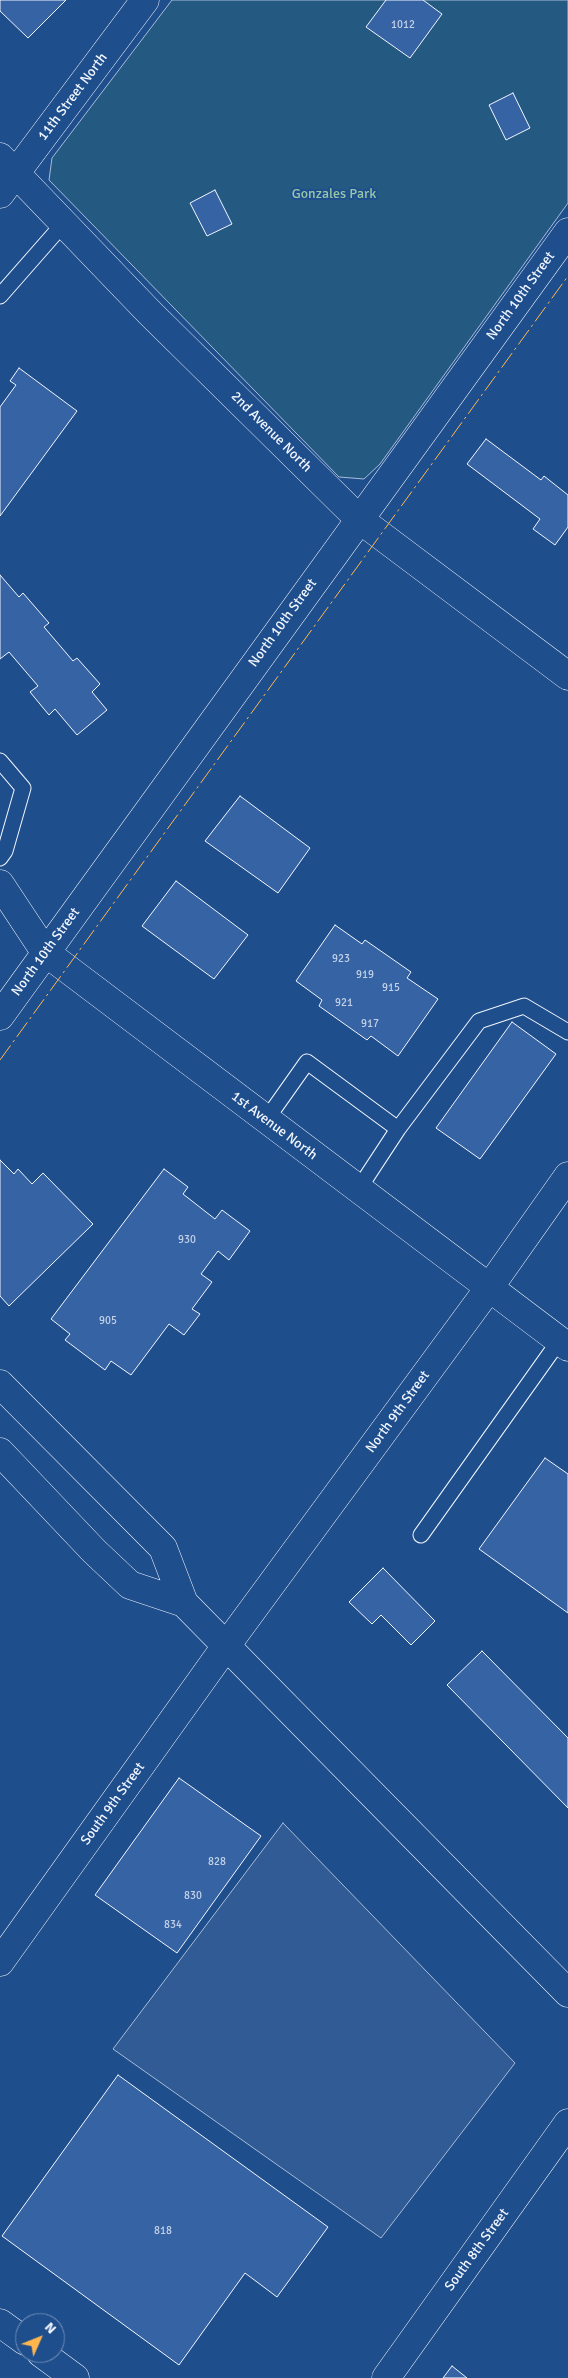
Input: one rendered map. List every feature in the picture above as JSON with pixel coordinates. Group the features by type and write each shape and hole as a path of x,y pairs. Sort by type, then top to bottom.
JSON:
{"main road":[{"name":"11th Street North","path":"5,175 145,0"},
{"name":"2nd Avenue North","path":"5,175 64,223 150,313 359,519 568,676"},
{"name":"North 10th Street","path":"0,1016 568,232"},
{"name":"1st Avenue North","path":"0,884 45,952 564,1344"},
{"name":"North 9th Street","path":"226,1646 489,1288 568,1176"},
{"path":"0,1384 163,1548 184,1603 568,1993"},
{"path":"0,1452 94,1551 130,1585 184,1603"},
{"name":"South 9th Street","path":"0,1962 226,1646"},
{"name":"South 8th Street","path":"386,2378 568,2123"},
{"path":"0,2323 15,2334"},
{"path":"55,2363 75,2378"}],"lane":[{"path":"0,296 64,223"},
{"path":"0,761 23,788 5,851 0,858"},
{"path":"358,1190 398,1130 479,1021 524,1006 568,1032"},
{"path":"266,1120 307,1062 398,1130"},
{"path":"421,1535 564,1344"}],"green space":[{"name":"Gonzales Park","path":"172,0 568,0 568,203 380,464 364,479 339,477 49,180 52,158"}],"shaded area":[{"path":"283,1823 515,2063 381,2238 113,2049"}],"building":[{"path":"0,0 66,0 28,38 0,11"},
{"path":"386,0 423,0 442,14 410,58 366,27"},
{"path":"513,93 530,128 506,140 489,105"},
{"path":"215,190 232,224 207,236 190,203"},
{"path":"19,368 77,411 0,516 0,407 16,385 10,381"},
{"path":"486,439 541,480 544,476 568,495 568,527 555,545 533,529 540,519 467,464"},
{"path":"0,575 19,597 23,593 49,623 44,627 73,661 77,658 100,684 92,692 107,710 77,735 55,709 49,715 30,692 38,686 9,652 0,659"},
{"path":"240,796 310,848 278,893 205,841"},
{"path":"176,881 248,935 214,979 142,926"},
{"path":"335,925 362,944 365,940 411,972 407,978 438,999 398,1056 371,1036 367,1040 319,1006 322,1000 296,981"},
{"path":"512,1022 556,1054 480,1159 436,1128"},
{"path":"0,1160 14,1174 18,1169 32,1184 43,1173 93,1224 9,1306 0,1296"},
{"path":"164,1169 188,1187 183,1194 215,1219 222,1210 250,1231 229,1260 218,1251 201,1274 212,1282 192,1309 200,1314 184,1335 169,1324 131,1375 111,1361 105,1370 65,1340 70,1334 51,1319"},
{"path":"545,1458 568,1474 568,1613 479,1549"},
{"path":"383,1568 435,1621 411,1645 381,1615 372,1624 349,1602"},
{"path":"482,1651 568,1738 568,1808 447,1685"},
{"path":"179,1778 261,1836 177,1953 95,1895"},
{"path":"118,2075 328,2227 277,2297 245,2273 179,2365 2,2236"},
{"path":"452,2366 467,2378 443,2378"}],"power":[{"path":"0,1060 568,276"}]}
